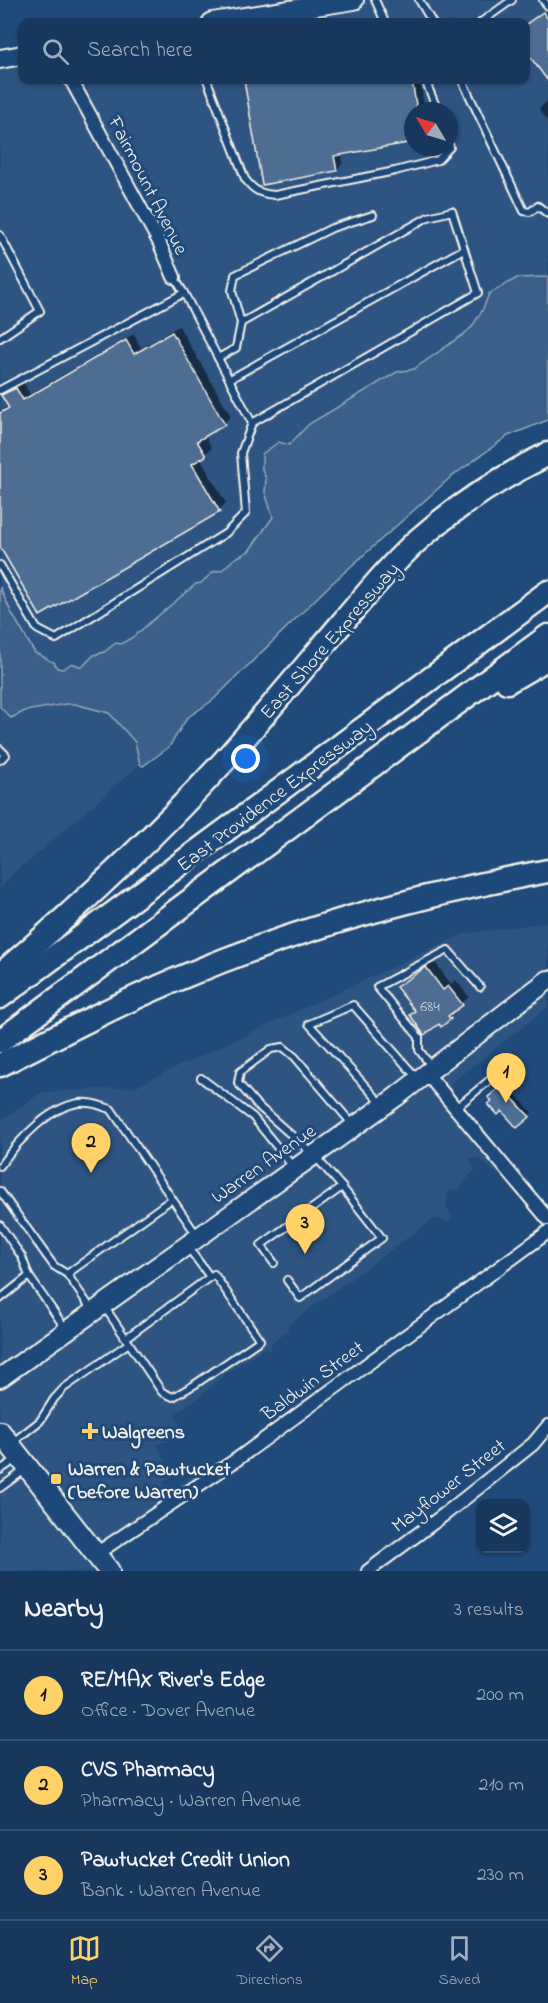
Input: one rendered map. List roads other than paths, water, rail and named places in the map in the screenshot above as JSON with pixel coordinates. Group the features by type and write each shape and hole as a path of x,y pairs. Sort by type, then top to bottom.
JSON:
{"highway":[{"name":"East Shore Expressway","path":"0,975 104,884 190,797 253,728 385,573 413,545 476,495 548,454"},
{"name":"East Providence Expressway","path":"0,997 548,592"},
{"name":"East Providence Expressway","path":"0,1041 548,636"},
{"path":"424,728 548,658"},
{"path":"0,1065 141,995 281,940 400,903 548,872"}],"main road":[{"path":"232,18 302,4 354,0"},
{"path":"0,59 18,56"},
{"name":"Warren Avenue","path":"0,1378 383,1106 548,980"},
{"path":"14,1450 109,1571"}],"street":[{"name":"Fairmount Avenue","path":"73,84 159,242 174,277"},
{"path":"426,1074 548,1219"},
{"name":"Baldwin Street","path":"96,1554 254,1447 548,1232"},
{"name":"Mayflower Street","path":"368,1571 533,1444 548,1426"}],"lane":[{"path":"375,0 381,18"},
{"path":"419,0 430,18"},
{"path":"487,18 512,0"},
{"path":"543,0 548,6"},
{"path":"208,84 244,179 253,189 262,194 275,195 394,171 438,160 442,156"},
{"path":"427,84 434,102"},
{"path":"464,84 524,212 530,212 538,206 548,214"},
{"path":"0,565 37,629 56,639 226,533 246,513 241,453 252,423 478,293 452,211 428,217 241,323"},
{"path":"218,358 236,348 241,323 232,291 235,275 333,228 373,215"},
{"path":"0,235 40,311 0,338"},
{"path":"230,379 464,249"},
{"path":"174,277 252,423"},
{"path":"0,390 184,293"},
{"path":"0,748 6,755 0,760"},
{"path":"426,1074 419,1050 419,1036 377,987 448,950 480,987"},
{"path":"383,1106 309,1024 353,1005 426,1074"},
{"path":"287,1280 300,1298 382,1238 314,1155 264,1111 238,1083 240,1072 271,1049 283,1047 295,1057 355,1126"},
{"path":"456,1108 504,1068"},
{"path":"201,1078 253,1117 294,1169"},
{"path":"0,1166 15,1145 59,1108 87,1102 111,1109 172,1199 210,1277"},
{"path":"274,1263 261,1245 342,1187"},
{"path":"0,1191 54,1266 67,1274 127,1340 162,1392 172,1397 195,1385 260,1340 214,1274 127,1340 64,1388 0,1470"},
{"path":"67,1274 172,1199"},
{"path":"0,1225 18,1250 28,1276 67,1331"},
{"path":"0,1299 28,1276"},
{"path":"0,1488 14,1450"}],"place":[{"name":"RE/MAX River's Edge","path":"506,1103"},
{"name":"CVS Pharmacy","path":"91,1173"},
{"name":"Pawtucket Credit Union","path":"305,1254"},
{"name":"Walgreens","path":"90,1431"},
{"name":"Warren & Pawtucket (before Warren)","path":"56,1479"}]}
